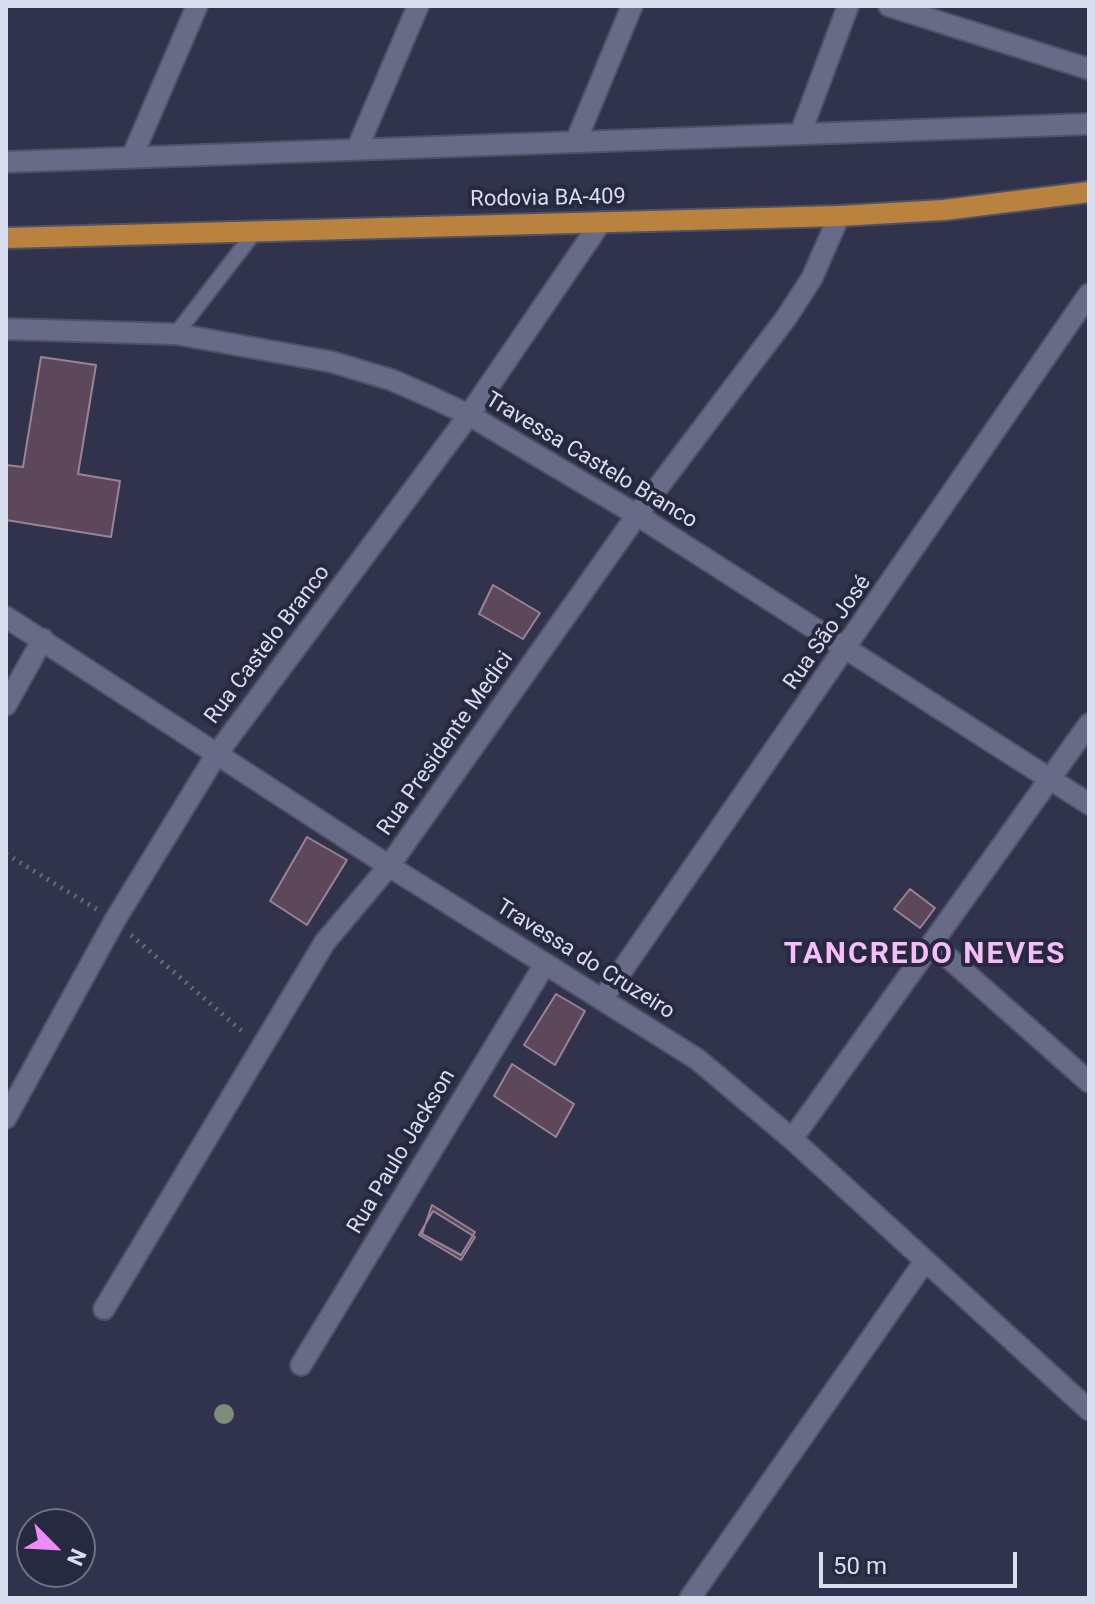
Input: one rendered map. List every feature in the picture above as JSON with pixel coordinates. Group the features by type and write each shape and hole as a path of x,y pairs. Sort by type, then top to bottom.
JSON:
{"main road":[{"name":"Rodovia BA-409","path":"6,238 839,216 944,210 1089,192"}],"street":[{"path":"132,157 197,6"},
{"path":"357,149 418,6"},
{"path":"576,141 632,6"},
{"path":"801,132 848,6"},
{"path":"889,6 1089,69"},
{"path":"6,162 1089,124"},
{"name":"Rua Presidente Medici","path":"104,1309 325,942 389,866 637,515 786,318 812,278 839,216"},
{"name":"Rua Castelo Branco","path":"6,1118 115,920 216,755 469,415 601,222"},
{"name":"Rua São José","path":"603,998 1089,294"},
{"name":"Travessa Castelo Branco","path":"6,329 176,334 332,362 392,380 469,415 637,515 1089,804"},
{"name":"Travessa do Cruzeiro","path":"6,617 389,866 697,1059 792,1139 1089,1410"},
{"path":"6,705 43,639"},
{"path":"792,1139 934,945 1048,778 1089,724"},
{"path":"934,945 1086,1075"},
{"name":"Rua Paulo Jackson","path":"301,1365 545,964"},
{"path":"690,1598 925,1261"}],"lane":[{"path":"176,334 257,229"}],"path":[{"path":"6,854 115,920 261,1048"}],"building":[{"path":"41,357 96,365 78,474 120,481 111,537 6,520 6,465 23,467"},
{"path":"493,585 540,613 523,639 479,614"},
{"path":"307,837 347,860 307,925 270,901"},
{"path":"910,889 935,908 920,928 894,909"},
{"path":"556,994 585,1011 555,1065 524,1045"},
{"path":"512,1064 574,1104 556,1137 494,1096"},
{"path":"432,1205 475,1232 461,1255 422,1234"},
{"path":"433,1211 475,1237 461,1260 419,1235"}],"district":[{"name":"TANCREDO NEVES","path":"925,955"}]}
